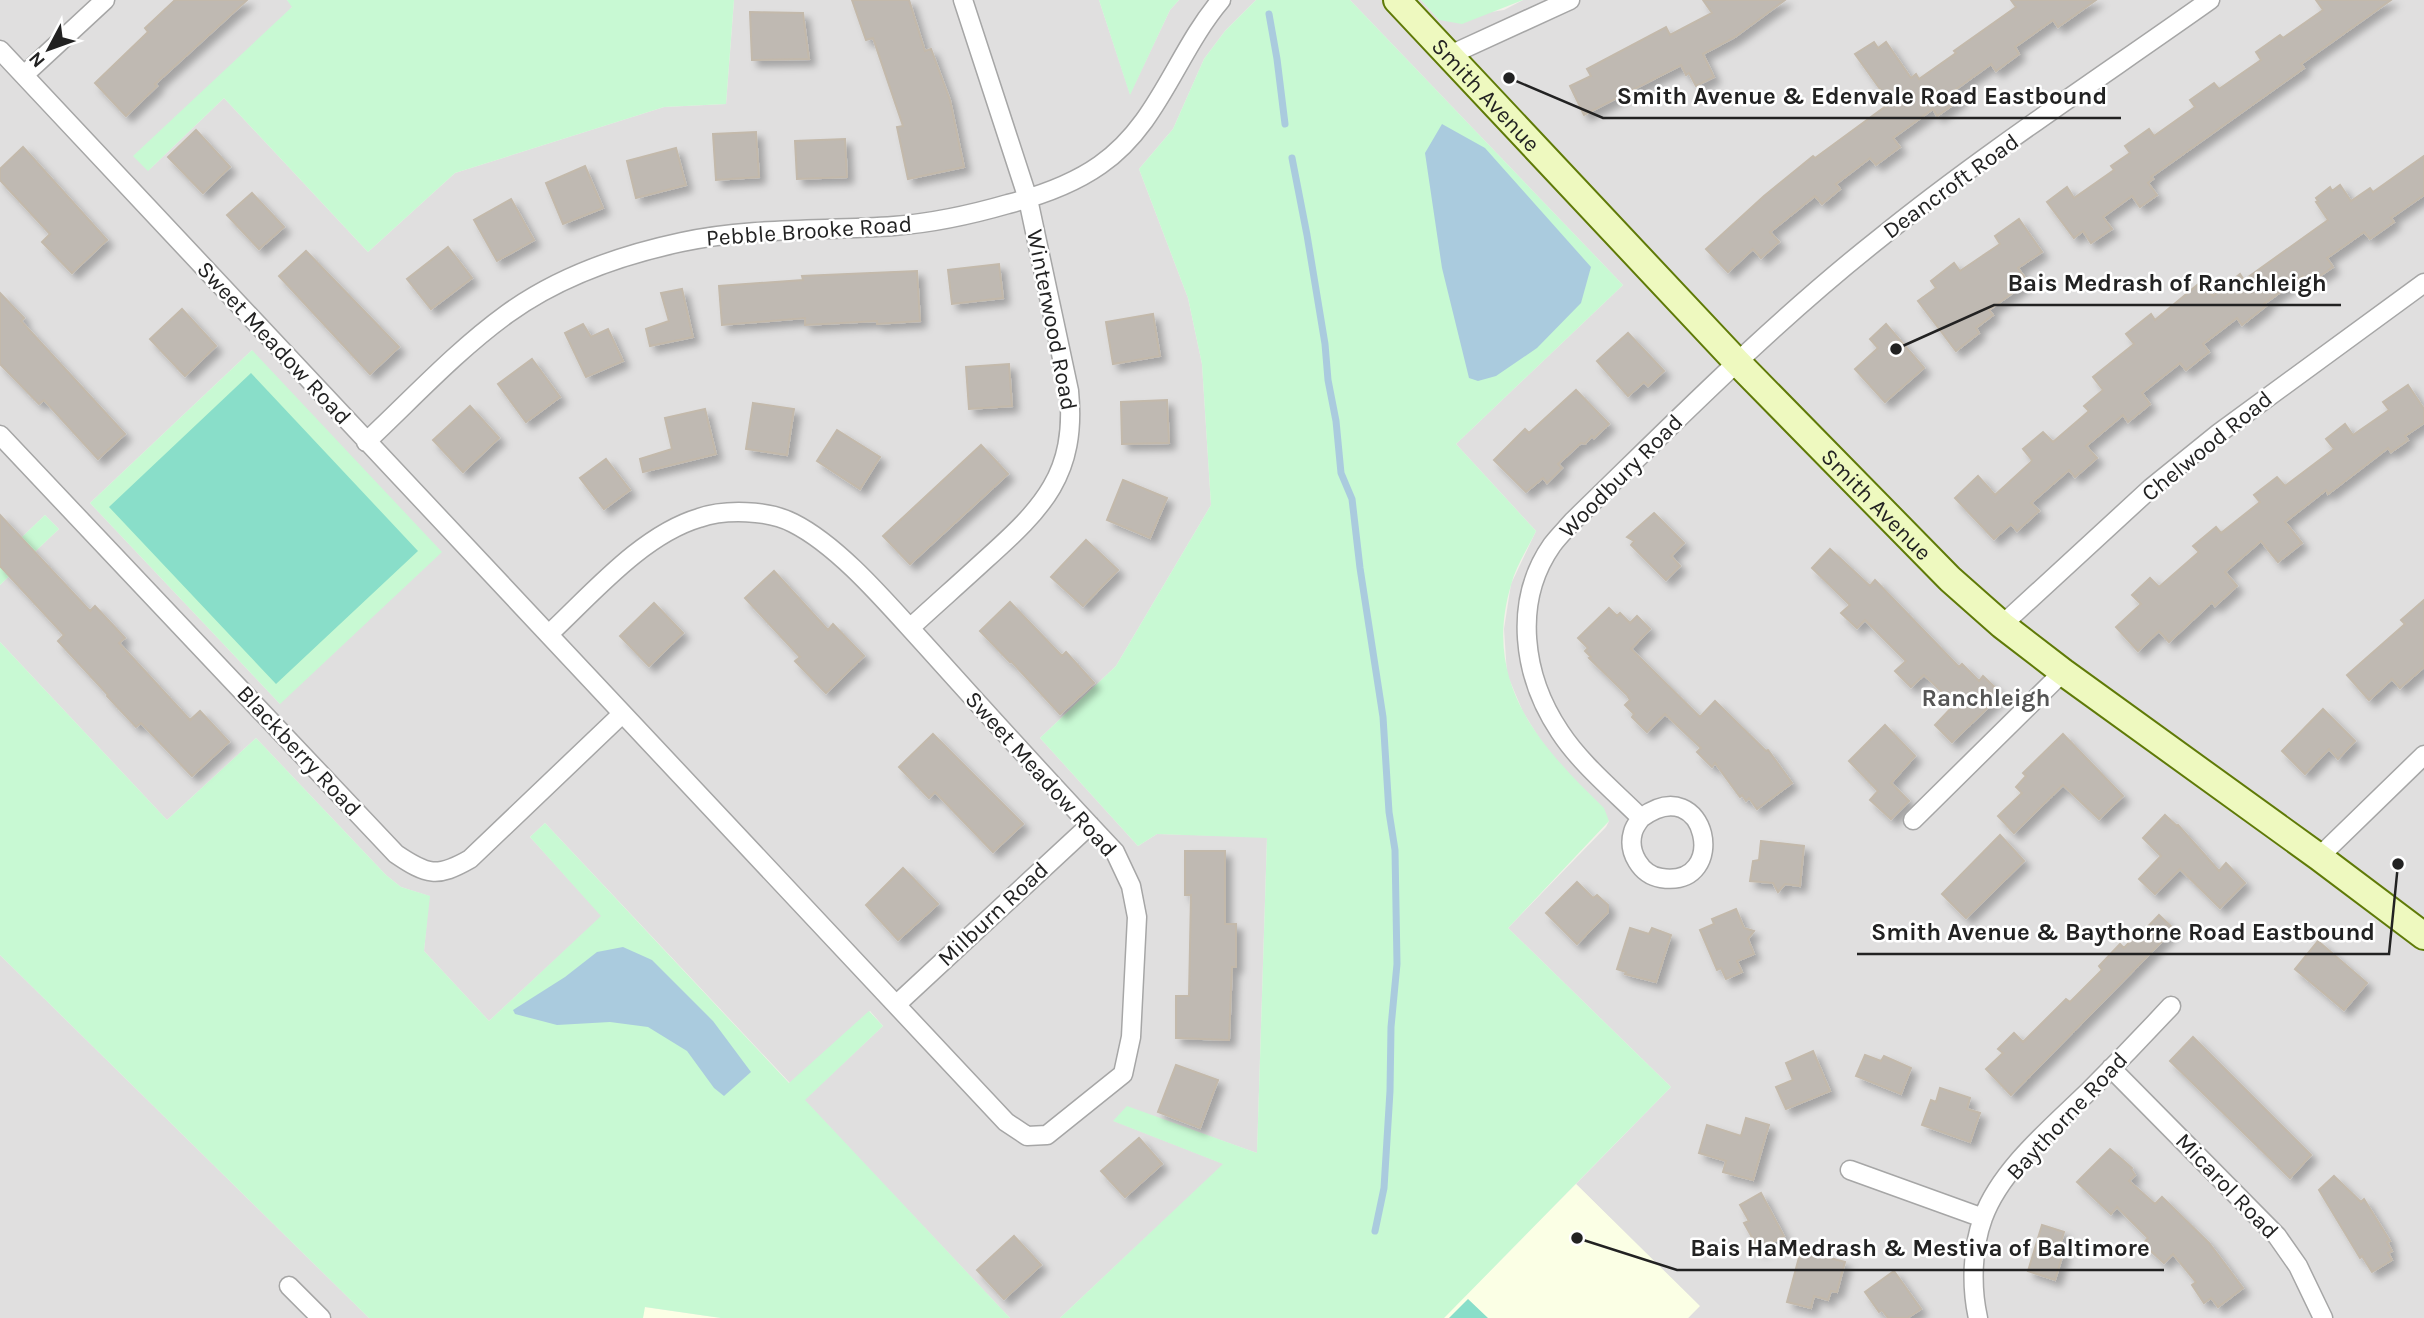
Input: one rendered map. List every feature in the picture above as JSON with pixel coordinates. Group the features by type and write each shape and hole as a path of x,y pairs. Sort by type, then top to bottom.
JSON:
{"main road":[{"name":"Smith Avenue","path":"1397,0 1737,362 1950,579 2002,625 2063,672 2424,936"}],"street":[{"path":"24,75 105,0"},
{"name":"Winterwood Road","path":"910,628 1025,524 1048,497 1061,471 1072,418 1069,391 1028,199 963,0"},
{"name":"Pebble Brooke Road","path":"366,442 475,340 508,313 544,291 586,271 634,254 684,241 736,234 896,226 941,220 1028,199 1068,183 1100,166 1141,128 1160,101 1189,42 1220,0"},
{"path":"1450,55 1570,0"},
{"name":"Deancroft Road","path":"1737,362 1880,237 2210,0"},
{"name":"Sweet Meadow Road","path":"0,50 1006,1122 1027,1136 1047,1135 1123,1074 1131,1037 1137,917 1131,886 1115,852 910,628 829,545 790,522 747,512 701,517 671,528 636,554 549,634"},
{"name":"Chelwood Road","path":"2002,625 2151,488 2219,433 2424,283"},
{"name":"Woodbury Road","path":"1641,818 1579,755 1561,734 1549,714 1533,680 1527,650 1527,614 1535,580 1551,547 1573,521 1737,362"},
{"name":"Blackberry Road","path":"0,435 396,854 419,869 435,874 453,869 470,859 622,714"},
{"path":"1913,820 2063,672"},
{"path":"2319,857 2424,755"},
{"path":"1666,806 1679,807 1690,813 1700,824 1704,838 1703,854 1696,867 1685,876 1673,879 1657,878 1643,869 1636,860 1632,846 1632,833 1641,818 1653,809 1666,806"},
{"name":"Milburn Road","path":"897,1004 1090,825"},
{"name":"Baythorne Road","path":"1978,1318 1973,1281 1976,1250 1983,1218 1994,1194 2015,1167 2171,1006"},
{"name":"Micarol Road","path":"2111,1068 2277,1236 2298,1266 2323,1318"},
{"path":"1850,1170 1983,1218"},
{"path":"289,1286 321,1318"}],"shaded area":[{"path":"0,0 287,0 293,6 148,171 224,98 368,252 455,173 664,107 726,104 734,0 1099,0 1130,94 1170,10 1179,0 1256,0 1225,31 1204,59 1173,129 1139,169 1188,298 1202,364 1211,505 1116,666 1040,738 1138,846 1157,834 1267,837 1257,1153 1127,1107 1114,1121 1224,1164 1060,1318 1010,1318 804,1100 883,1026 870,1011 790,1083 545,823 530,837 602,916 489,1021 424,951 429,896 401,887 386,875 256,738 167,820 0,642 0,585 59,529 45,515 0,558","holes":["252,350 280,704 90,503"]},
{"path":"1350,0 1421,0 1439,20 1504,10 1523,0 2424,0 2424,1318 1688,1318 1699,1306 1576,1184 1671,1087 1508,928 1609,821 1544,746 1523,712 1507,674 1504,629 1511,584 1536,531 1456,444 1623,285"},
{"path":"0,955 369,1318 0,1318"},
{"path":"1576,1184 1700,1306 1688,1318 1444,1318"},
{"path":"644,1307 721,1318 643,1318"}],"green space":[{"path":"287,0 734,0 726,104 664,107 455,173 368,252 224,98 148,171 133,156 292,7"},
{"path":"1099,0 1179,0 1170,10 1130,95"},
{"path":"1256,0 1350,0 1623,285 1456,444 1536,531 1513,578 1504,620 1504,652 1511,682 1522,710 1538,736 1604,808 1609,821 1508,928 1671,1087 1444,1318 1060,1318 1223,1164 1113,1121 1127,1106 1257,1153 1267,838 1157,834 1138,846 1040,738 1116,666 1211,505 1202,364 1188,298 1139,169 1173,129 1204,59 1225,31"},
{"path":"1421,0 1523,0 1462,24 1439,20"},
{"path":"252,350 442,552 280,704 90,503"},
{"path":"251,373 418,551 276,684 109,507"},
{"path":"45,515 59,529 0,585 0,558"},
{"path":"0,642 167,820 256,738 386,875 401,887 430,896 424,951 489,1021 601,916 530,837 545,823 789,1083 869,1011 883,1026 805,1100 1010,1318 721,1318 645,1307 643,1318 369,1318 0,955"},
{"path":"1468,1299 1488,1318 1449,1318"}],"water":[{"path":"1442,124 1485,148 1591,267 1581,303 1537,348 1496,376 1478,381 1469,378 1442,268 1425,153"},
{"path":"623,947 652,960 713,1021 751,1072 724,1096 714,1088 687,1051 648,1027 610,1022 557,1025 515,1014 513,1010 565,977 597,952"}],"building":[{"path":"175,0 247,0 155,84 157,86 126,116 95,83 148,32 145,28"},
{"path":"852,0 909,0 925,51 931,49 950,100 964,167 908,179 897,127 903,126 873,38 866,40"},
{"path":"1703,0 1785,0 1735,37 1703,54 1714,77 1696,86 1681,65 1584,115 1570,86 1591,76 1587,69 1666,27 1670,35 1712,13"},
{"path":"2011,0 2096,0 2058,27 2053,20 2015,47 2019,54 1996,71 1991,64 1955,90 1961,99 1937,116 1933,109 1893,138 1900,147 1876,165 1870,158 1836,184 1840,189 1822,204 1815,196 1770,232 1779,242 1761,258 1753,249 1728,272 1706,249 1813,156 1815,158 1890,103 1855,54 1874,42 1878,48 1886,42 1911,78 1916,74 1919,79 2016,7"},
{"path":"2316,0 2391,0 2301,64 2304,68 2151,177 2153,179 2148,183 2157,195 2140,207 2132,196 2103,217 2112,229 2091,243 2083,231 2074,238 2047,202 2067,187 2074,198 2114,170 2111,166 2130,153 2125,146 2149,129 2154,136 2195,107 2190,100 2214,83 2219,89 2261,60 2256,52 2280,35 2283,38 2323,10"},
{"path":"750,12 803,13 809,59 752,60"},
{"path":"196,130 230,167 203,193 168,157"},
{"path":"756,132 759,177 716,180 713,134"},
{"path":"845,139 847,177 797,179 795,141"},
{"path":"23,147 107,240 72,273 42,242 50,234 0,180 0,169"},
{"path":"676,148 686,185 636,198 627,161"},
{"path":"2424,156 2424,195 2391,218 2394,222 2370,239 2364,232 2327,258 2333,267 2308,284 2303,276 2264,304 2266,306 2242,325 2237,318 2203,344 2209,352 2186,370 2180,363 2142,393 2150,404 2128,422 2123,415 2086,446 2097,458 2075,477 2069,470 2031,503 2039,511 2017,531 2011,524 1994,539 1955,498 1978,476 1995,495 2031,462 2023,449 2043,432 2053,442 2089,411 2084,406 2103,390 2093,377 2134,344 2126,334 2151,314 2155,320 2202,281 2213,296 2240,274 2244,280 2328,220 2316,198 2330,187 2332,191 2340,185 2351,201 2370,188 2373,192"},
{"path":"585,166 603,208 563,224 546,183"},
{"path":"252,193 284,227 259,249 227,215"},
{"path":"511,199 534,240 497,261 474,220"},
{"path":"2019,219 2042,252 2018,268 2028,282 1989,310 1993,315 1976,328 1979,333 1956,351 1918,301 1936,288 1931,281 1954,263 1960,271 2000,244 1995,236"},
{"path":"448,247 472,278 431,309 407,279"},
{"path":"306,251 399,347 370,374 279,276"},
{"path":"999,264 1003,298 952,304 948,270"},
{"path":"917,271 920,321 805,325 805,318 722,325 719,286 803,280 802,276"},
{"path":"682,289 693,337 650,346 646,329 669,321 661,293"},
{"path":"0,293 24,318 21,321 125,434 98,459 44,400 39,404 0,364"},
{"path":"182,309 216,346 185,376 150,339"},
{"path":"1153,314 1160,356 1113,364 1106,322"},
{"path":"583,324 591,337 608,329 623,361 586,377 565,333"},
{"path":"1886,324 1924,368 1885,402 1855,369 1878,348 1870,339"},
{"path":"1628,333 1664,371 1648,386 1644,382 1628,396 1597,361"},
{"path":"532,359 560,397 526,422 498,384"},
{"path":"1009,364 1012,406 969,409 966,367"},
{"path":"2408,385 2424,409 2424,423 2405,436 2408,440 2391,452 2388,448 2328,494 2326,490 2285,522 2302,543 2278,562 2261,541 2225,572 2237,586 2215,606 2212,602 2169,642 2159,631 2138,651 2116,627 2141,604 2132,595 2150,578 2159,587 2199,552 2193,546 2216,527 2221,533 2260,502 2254,495 2277,477 2285,486 2334,449 2326,439 2345,424 2353,435 2389,410 2383,402"},
{"path":"1576,390 1609,424 1594,438 1592,436 1585,444 1581,443 1558,464 1562,468 1547,483 1543,478 1526,492 1494,460 1525,429 1529,433"},
{"path":"1167,400 1169,443 1122,444 1121,402"},
{"path":"753,403 794,409 787,455 746,449"},
{"path":"470,406 499,438 463,472 433,440"},
{"path":"705,409 716,454 643,472 640,459 672,449 665,418"},
{"path":"837,430 880,457 860,489 817,461"},
{"path":"981,445 1008,474 910,564 883,536"},
{"path":"606,459 630,490 604,509 580,478"},
{"path":"1123,480 1167,498 1150,538 1107,520"},
{"path":"1654,513 1684,543 1671,556 1680,566 1666,580 1631,545 1634,541 1627,537"},
{"path":"0,515 90,611 95,606 125,638 119,643 190,720 200,711 229,742 192,776 141,723 136,727 107,696 58,641 64,635 0,566"},
{"path":"1086,540 1118,570 1083,606 1051,577"},
{"path":"1830,549 1870,586 1875,580 1959,667 1962,664 1979,681 1983,676 2002,694 1952,742 1935,725 1955,704 1924,675 1911,687 1895,671 1906,661 1865,620 1857,628 1841,613 1850,605 1812,568"},
{"path":"774,571 828,630 833,624 864,656 826,693 795,661 800,657 745,598"},
{"path":"2424,600 2424,667 2400,688 2392,679 2369,700 2347,675 2405,624 2401,620"},
{"path":"1010,602 1062,656 1066,652 1094,683 1060,714 980,631"},
{"path":"654,603 683,633 649,666 620,636"},
{"path":"1609,608 1617,616 1620,613 1630,623 1637,616 1650,629 1631,649 1700,717 1715,701 1768,750 1792,783 1757,809 1749,798 1746,801 1742,795 1740,797 1715,763 1712,767 1697,752 1701,748 1665,714 1647,732 1632,717 1634,714 1625,705 1630,700 1627,695 1589,658 1591,657 1585,651 1588,648 1578,638"},
{"path":"2323,709 2355,741 2338,759 2329,749 2305,774 2282,751"},
{"path":"1885,725 1915,756 1891,783 1909,801 1891,819 1870,800 1878,791 1849,761"},
{"path":"933,734 1023,824 993,852 935,792 929,798 899,767"},
{"path":"2063,734 2123,796 2099,819 2063,785 2014,833 1998,816 2022,793 2016,787 2026,776 2023,773"},
{"path":"2165,815 2178,825 2219,871 2226,863 2245,883 2220,908 2180,869 2155,894 2139,879 2161,856 2143,838"},
{"path":"2000,835 2024,861 1966,918 1942,894"},
{"path":"1761,841 1804,846 1800,886 1785,884 1778,892 1773,883 1750,881 1753,861 1759,860"},
{"path":"1185,851 1225,851 1225,924 1236,924 1236,967 1232,967 1229,1040 1176,1038 1176,996 1189,996 1191,895 1185,895"},
{"path":"903,868 938,904 898,940 866,905"},
{"path":"1577,882 1593,898 1597,895 1608,905 1608,912 1577,944 1546,913"},
{"path":"1736,909 1744,928 1754,931 1748,939 1754,954 1737,961 1742,972 1726,979 1721,968 1717,970 1700,930 1714,924 1712,919"},
{"path":"2159,915 2174,929 2011,1095 1986,1069 2003,1053 1998,1049 2014,1033 2023,1042 2066,999 2070,1002 2102,970 2099,966 2120,944 2124,948"},
{"path":"1630,928 1649,934 1652,928 1671,935 1656,982 1625,974 1626,972 1617,969"},
{"path":"2318,941 2367,983 2344,1010 2295,969"},
{"path":"2193,1037 2311,1155 2290,1178 2170,1061"},
{"path":"1813,1051 1830,1091 1786,1109 1776,1087 1793,1080 1786,1063"},
{"path":"1865,1055 1881,1061 1884,1056 1911,1068 1901,1094 1856,1076"},
{"path":"1176,1065 1218,1080 1200,1128 1158,1112"},
{"path":"1940,1088 1970,1098 1967,1109 1980,1113 1970,1142 1922,1125 1931,1100 1936,1102"},
{"path":"1746,1118 1769,1125 1753,1180 1723,1172 1726,1161 1699,1153 1707,1125 1741,1136"},
{"path":"1139,1138 1162,1164 1125,1197 1101,1171"},
{"path":"2110,1149 2132,1168 2135,1175 2129,1181 2155,1204 2162,1197 2209,1243 2243,1288 2218,1307 2211,1298 2204,1303 2192,1285 2196,1282 2173,1254 2164,1263 2143,1244 2148,1238 2117,1207 2111,1214 2077,1182"},
{"path":"2334,1176 2361,1202 2364,1199 2390,1241 2387,1242 2392,1251 2388,1253 2392,1260 2372,1272 2362,1256 2360,1258 2319,1190"},
{"path":"1761,1193 1784,1236 1759,1250 1744,1223 1749,1221 1740,1205"},
{"path":"2042,1225 2064,1232 2059,1249 2064,1251 2055,1280 2028,1271"},
{"path":"1014,1236 1041,1265 1004,1299 977,1270"},
{"path":"1801,1250 1845,1262 1837,1292 1831,1291 1828,1300 1814,1296 1811,1308 1787,1302"},
{"path":"1894,1271 1921,1309 1907,1318 1888,1318 1882,1310 1879,1312 1865,1292"}],"waterway":[{"path":"1269,14 1285,124"},
{"path":"1292,158 1325,344 1341,473 1352,499 1383,717 1389,812 1395,850 1397,964 1391,1027 1384,1188 1375,1231"}],"place":[{"name":"Smith Avenue & Edenvale Road Eastbound","path":"1509,78"},
{"name":"Bais Medrash of Ranchleigh","path":"1896,349"},
{"name":"Smith Avenue & Baythorne Road Eastbound","path":"2398,864"},
{"name":"Bais HaMedrash & Mestiva of Baltimore","path":"1577,1238"}],"district":[{"name":"Ranchleigh","path":"1986,698"}]}
